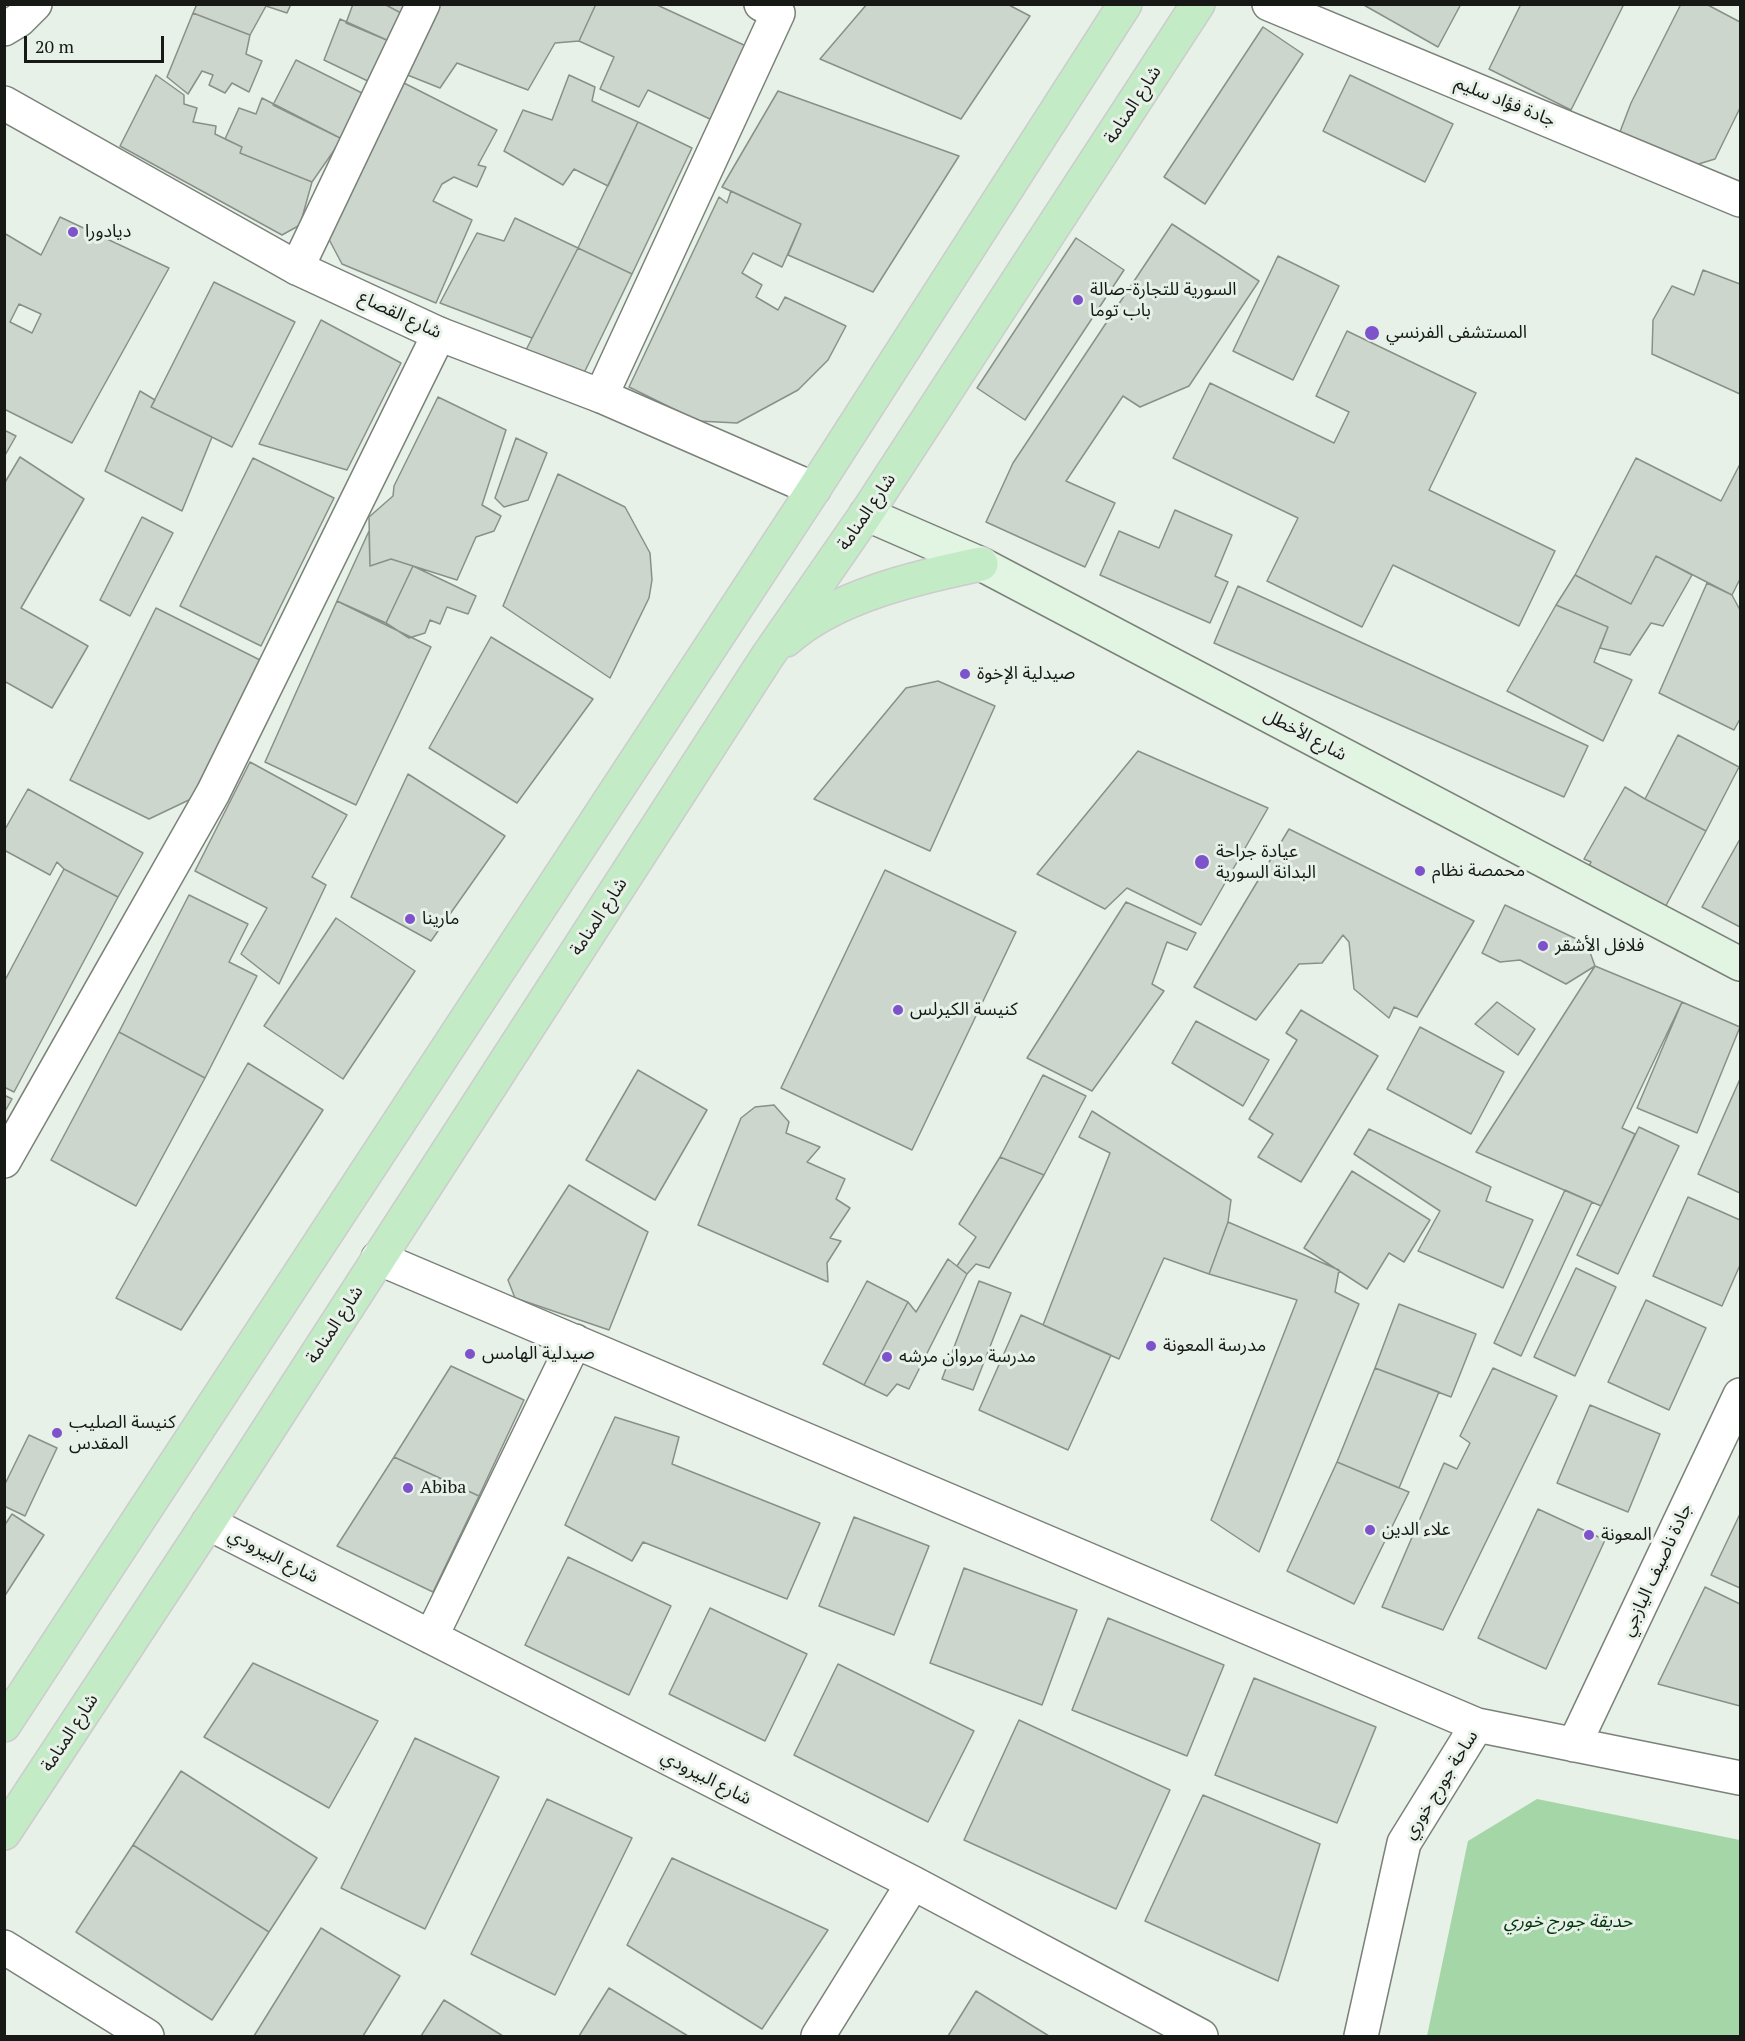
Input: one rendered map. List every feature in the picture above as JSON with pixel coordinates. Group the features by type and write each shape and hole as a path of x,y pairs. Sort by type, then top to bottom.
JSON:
{"main road":[{"path":"4,1725 814,489 1125,4"},
{"name":"شارع المنامة","path":"4,1833 208,1523 767,657 866,514 1198,4"},
{"name":"شارع الأخطل","path":"866,514 981,564 1740,964"},
{"path":"767,657 802,625 859,598 919,577 981,564"}],"street":[{"path":"4,29 19,20 35,4"},
{"path":"297,268 423,4"},
{"path":"601,396 778,13 761,4"},
{"name":"جادة فؤاد سليم","path":"1269,4 1740,198"},
{"name":"شارع القصاع","path":"4,103 297,268 440,334 601,396 814,489"},
{"path":"4,1161 213,793 440,334"},
{"path":"378,1258 1477,1725"},
{"path":"431,1637 575,1341"},
{"name":"جادة ناصيف اليازجي","path":"1574,1745 1740,1395"},
{"name":"شارع البيرودي","path":"208,1523 913,1883 1201,2037"},
{"name":"ساحة جورج خوري","path":"1361,2037 1404,1843 1477,1725 1740,1778"},
{"path":"818,2037 913,1883"},
{"path":"4,1947 147,2037"}],"green space":[{"name":"حديقة جورج خوري","path":"1537,1799 1740,1840 1740,2036 1427,2036 1468,1841"}],"building":[{"path":"197,4 291,4 287,13 266,6 250,35 193,13"},
{"path":"353,4 384,4 401,13 389,41 346,23"},
{"path":"384,4 413,4 401,13"},
{"path":"438,4 596,4 579,41 555,43 528,90 457,63 440,88 405,74"},
{"path":"596,4 655,4 746,46 712,120 648,90 639,107 600,89 614,57 579,41"},
{"path":"867,4 1007,4 1030,16 961,119 820,59"},
{"path":"1362,4 1461,4 1438,47"},
{"path":"1521,4 1624,4 1571,110 1489,69"},
{"path":"1681,4 1706,4 1740,22 1740,108 1715,159 1692,166 1618,137 1631,103"},
{"path":"193,13 250,35 246,54 262,61 249,92 232,83 225,93 209,85 213,75 202,71 188,94 167,77"},
{"path":"340,19 389,41 374,84 324,60"},
{"path":"1263,27 1303,54 1205,204 1164,177"},
{"path":"296,60 364,94 342,139 273,105"},
{"path":"156,75 184,95 184,104 197,108 193,122 216,126 215,134 242,147 240,153 312,182 300,225 282,235 120,146"},
{"path":"569,75 595,87 592,101 638,122 608,186 574,169 563,185 504,151 523,110 552,120"},
{"path":"1350,75 1453,124 1425,182 1323,131"},
{"path":"404,83 497,130 478,165 486,167 477,187 454,177 442,184 433,201 472,220 436,303 342,264 323,228"},
{"path":"778,91 959,156 873,292 788,255 801,224 722,187"},
{"path":"262,98 342,139 312,182 240,153 242,147 225,139 239,108 256,114"},
{"path":"638,122 692,148 632,274 578,248"},
{"path":"731,191 801,224 782,267 753,253 742,273 762,285 756,297 778,310 785,297 846,326 828,360 798,390 737,423 698,421 629,387 719,197 727,203"},
{"path":"60,217 169,268 72,443 4,409 4,233 41,255","holes":["19,304 41,314 32,333 10,322"]},
{"path":"515,218 578,248 532,338 440,303 477,233 504,241"},
{"path":"1172,224 1259,281 1189,386 1140,407 1123,396 1066,481 1115,503 1085,567 986,522 1013,463"},
{"path":"1076,238 1124,270 1025,420 977,388"},
{"path":"578,248 632,274 584,373 526,350"},
{"path":"1278,256 1339,286 1293,380 1233,351"},
{"path":"1703,270 1740,284 1740,394 1652,354 1653,320 1672,286 1694,295"},
{"path":"214,282 295,322 232,447 151,407"},
{"path":"321,320 401,363 347,470 259,444"},
{"path":"1347,331 1476,393 1429,490 1555,551 1519,626 1393,565 1362,627 1267,581 1298,518 1173,458 1210,383 1334,443 1349,412 1316,396"},
{"path":"140,391 155,400 151,407 212,437 182,511 105,471"},
{"path":"438,397 506,430 482,505 501,516 494,531 476,537 457,580 391,559 370,566 369,517 393,496 394,486"},
{"path":"4,430 16,436 4,457"},
{"path":"516,438 547,453 528,500 504,507 495,498"},
{"path":"20,457 84,499 21,608 88,646 52,708 4,681 4,484"},
{"path":"253,458 334,498 261,646 180,606"},
{"path":"1636,458 1721,501 1740,464 1740,579 1732,595 1656,556 1631,604 1575,575"},
{"path":"558,474 625,507 650,553 652,580 649,598 610,678 503,606"},
{"path":"1175,510 1232,535 1215,576 1228,582 1210,623 1100,575 1119,531 1159,548"},
{"path":"142,517 173,533 130,616 100,600"},
{"path":"369,531 370,566 391,559 413,566 386,623 337,601"},
{"path":"1656,556 1692,575 1663,626 1651,623 1630,655 1600,648 1608,627 1556,605 1575,575 1631,604"},
{"path":"413,566 476,596 468,614 447,607 440,624 430,620 425,633 409,638 386,623"},
{"path":"1707,583 1732,595 1740,610 1740,719 1734,730 1659,693"},
{"path":"1238,586 1588,746 1564,797 1214,643"},
{"path":"337,601 431,647 356,805 265,762"},
{"path":"1556,605 1608,627 1594,662 1632,680 1603,741 1507,691"},
{"path":"156,608 260,660 191,799 149,819 70,780"},
{"path":"491,637 593,699 517,803 429,748"},
{"path":"938,681 995,706 930,851 814,799 906,688"},
{"path":"1678,735 1739,767 1706,831 1645,799"},
{"path":"1138,751 1268,808 1201,925 1127,888 1105,909 1037,874"},
{"path":"250,762 347,815 312,877 326,885 279,984 241,954 267,908 195,871"},
{"path":"408,774 505,836 431,941 351,897"},
{"path":"1625,787 1706,831 1662,913 1587,870 1591,862 1584,859"},
{"path":"28,789 143,853 118,897 64,869 57,862 50,875 4,850 4,831"},
{"path":"1289,829 1474,921 1417,1017 1394,1007 1389,1018 1354,989 1349,942 1343,935 1322,963 1299,964 1256,1020 1194,987"},
{"path":"1740,839 1740,927 1702,907"},
{"path":"64,869 118,897 14,1092 4,1087 4,982"},
{"name":"كنيسة الكيرلس","path":"885,870 1016,932 912,1150 781,1088"},
{"path":"189,895 248,924 229,962 257,976 205,1078 119,1032"},
{"path":"1126,902 1196,933 1187,950 1167,942 1152,984 1164,991 1092,1091 1027,1058"},
{"path":"1505,905 1587,944 1595,966 1566,984 1520,960 1500,962 1482,953"},
{"path":"336,918 415,971 343,1079 264,1026"},
{"path":"1595,966 1682,1002 1622,1128 1635,1134 1601,1206 1476,1152"},
{"path":"1497,1002 1535,1029 1518,1055 1475,1024"},
{"path":"1682,1002 1740,1027 1697,1133 1637,1108"},
{"path":"1301,1010 1378,1056 1301,1182 1258,1157 1273,1134 1249,1119 1297,1040 1286,1033"},
{"path":"1196,1021 1269,1060 1243,1106 1172,1063"},
{"path":"1420,1027 1504,1072 1471,1134 1387,1089"},
{"path":"119,1032 205,1078 136,1206 51,1160"},
{"path":"248,1063 323,1110 181,1330 116,1298"},
{"path":"638,1070 707,1110 655,1200 586,1160"},
{"path":"1043,1075 1086,1096 1044,1175 1000,1157"},
{"path":"1740,1079 1740,1193 1698,1174"},
{"path":"4,1095 12,1099 4,1113"},
{"path":"774,1105 789,1122 786,1133 820,1147 807,1162 845,1179 836,1199 850,1208 830,1238 841,1241 827,1263 828,1282 698,1225 741,1118 755,1107"},
{"path":"1092,1111 1231,1200 1228,1222 1209,1274 1164,1258 1119,1359 1043,1325 1110,1153 1079,1137"},
{"path":"1639,1127 1679,1146 1618,1274 1577,1255"},
{"path":"1369,1129 1491,1187 1486,1201 1533,1220 1503,1288 1418,1251 1440,1211 1354,1154"},
{"path":"1000,1157 1044,1175 989,1268 976,1264 967,1274 957,1266 976,1237 959,1224"},
{"path":"1352,1171 1430,1220 1404,1262 1389,1253 1367,1289 1304,1248"},
{"path":"569,1185 648,1232 609,1330 515,1298 508,1280"},
{"path":"1565,1190 1592,1202 1521,1356 1494,1343"},
{"path":"1688,1197 1740,1220 1740,1265 1722,1306 1653,1276"},
{"path":"1228,1222 1339,1270 1335,1292 1359,1304 1259,1552 1211,1520 1297,1300 1209,1274"},
{"path":"948,1259 967,1274 909,1389 897,1384 887,1396 864,1385 908,1302 916,1312"},
{"path":"1576,1268 1616,1287 1575,1376 1534,1357"},
{"path":"867,1281 908,1302 864,1385 823,1364"},
{"path":"979,1281 1011,1293 973,1390 942,1379"},
{"path":"1646,1300 1706,1328 1669,1410 1608,1382"},
{"path":"1399,1304 1476,1334 1451,1397 1375,1368"},
{"path":"1021,1315 1111,1355 1068,1450 979,1410"},
{"path":"451,1366 524,1400 479,1496 394,1457"},
{"path":"1375,1368 1439,1392 1399,1488 1337,1462"},
{"path":"1493,1368 1557,1396 1443,1630 1382,1607 1444,1463 1457,1469 1470,1443 1460,1436"},
{"path":"1590,1405 1660,1434 1628,1512 1557,1483"},
{"path":"615,1417 679,1437 672,1464 820,1523 787,1599 643,1542 632,1561 565,1525"},
{"path":"29,1435 57,1448 25,1516 4,1506 4,1486"},
{"path":"394,1457 479,1496 433,1592 337,1546"},
{"path":"1337,1462 1409,1492 1354,1604 1287,1571"},
{"path":"1538,1509 1605,1540 1546,1669 1478,1638"},
{"path":"12,1514 44,1535 4,1597 4,1526"},
{"path":"1740,1514 1740,1588 1711,1575"},
{"path":"854,1517 929,1546 894,1635 819,1606"},
{"path":"568,1557 671,1606 629,1695 525,1645"},
{"path":"964,1568 1077,1610 1042,1705 930,1663"},
{"path":"1705,1587 1740,1604 1740,1706 1658,1684"},
{"path":"710,1608 807,1654 765,1741 669,1694"},
{"path":"1108,1618 1224,1665 1187,1756 1072,1710"},
{"path":"253,1663 378,1721 329,1808 204,1737"},
{"path":"838,1664 974,1731 928,1822 794,1755"},
{"path":"1254,1678 1376,1727 1337,1823 1215,1775"},
{"path":"1019,1720 1170,1790 1116,1909 964,1840"},
{"path":"415,1738 499,1777 425,1929 341,1888"},
{"path":"181,1771 317,1858 269,1932 133,1845"},
{"path":"1203,1795 1320,1844 1278,1981 1145,1921"},
{"path":"547,1799 632,1838 555,1995 471,1954"},
{"path":"133,1845 269,1932 212,2020 76,1932"},
{"path":"672,1858 828,1930 762,2029 627,1945"},
{"path":"321,1928 400,1976 363,2036 254,2036"},
{"path":"609,1988 688,2036 579,2036"},
{"path":"976,1991 1049,2036 948,2036"},
{"path":"444,2000 503,2036 421,2036"}],"place":[{"name":"ديادورا","path":"73,232"},
{"name":"السورية للتجارة-صالة باب توما","path":"1078,300"},
{"name":"المستشفى الفرنسي","path":"1372,333"},
{"name":"صيدلية الإخوة","path":"965,674"},
{"name":"عيادة جراحة البدانة السورية","path":"1202,862"},
{"name":"محمصة نظام","path":"1420,871"},
{"name":"مارينا","path":"410,919"},
{"name":"فلافل الأشقر","path":"1543,946"},
{"name":"كنيسة الكيرلس","path":"898,1010"},
{"name":"مدرسة المعونة","path":"1151,1346"},
{"name":"صيدلية الهامس","path":"470,1354"},
{"name":"مدرسة مروان مرشه","path":"887,1357"},
{"name":"كنيسة الصليب المقدس","path":"57,1433"},
{"name":"Abiba","path":"408,1488"},
{"name":"علاء الدين","path":"1370,1530"},
{"name":"المعونة","path":"1589,1535"}]}
